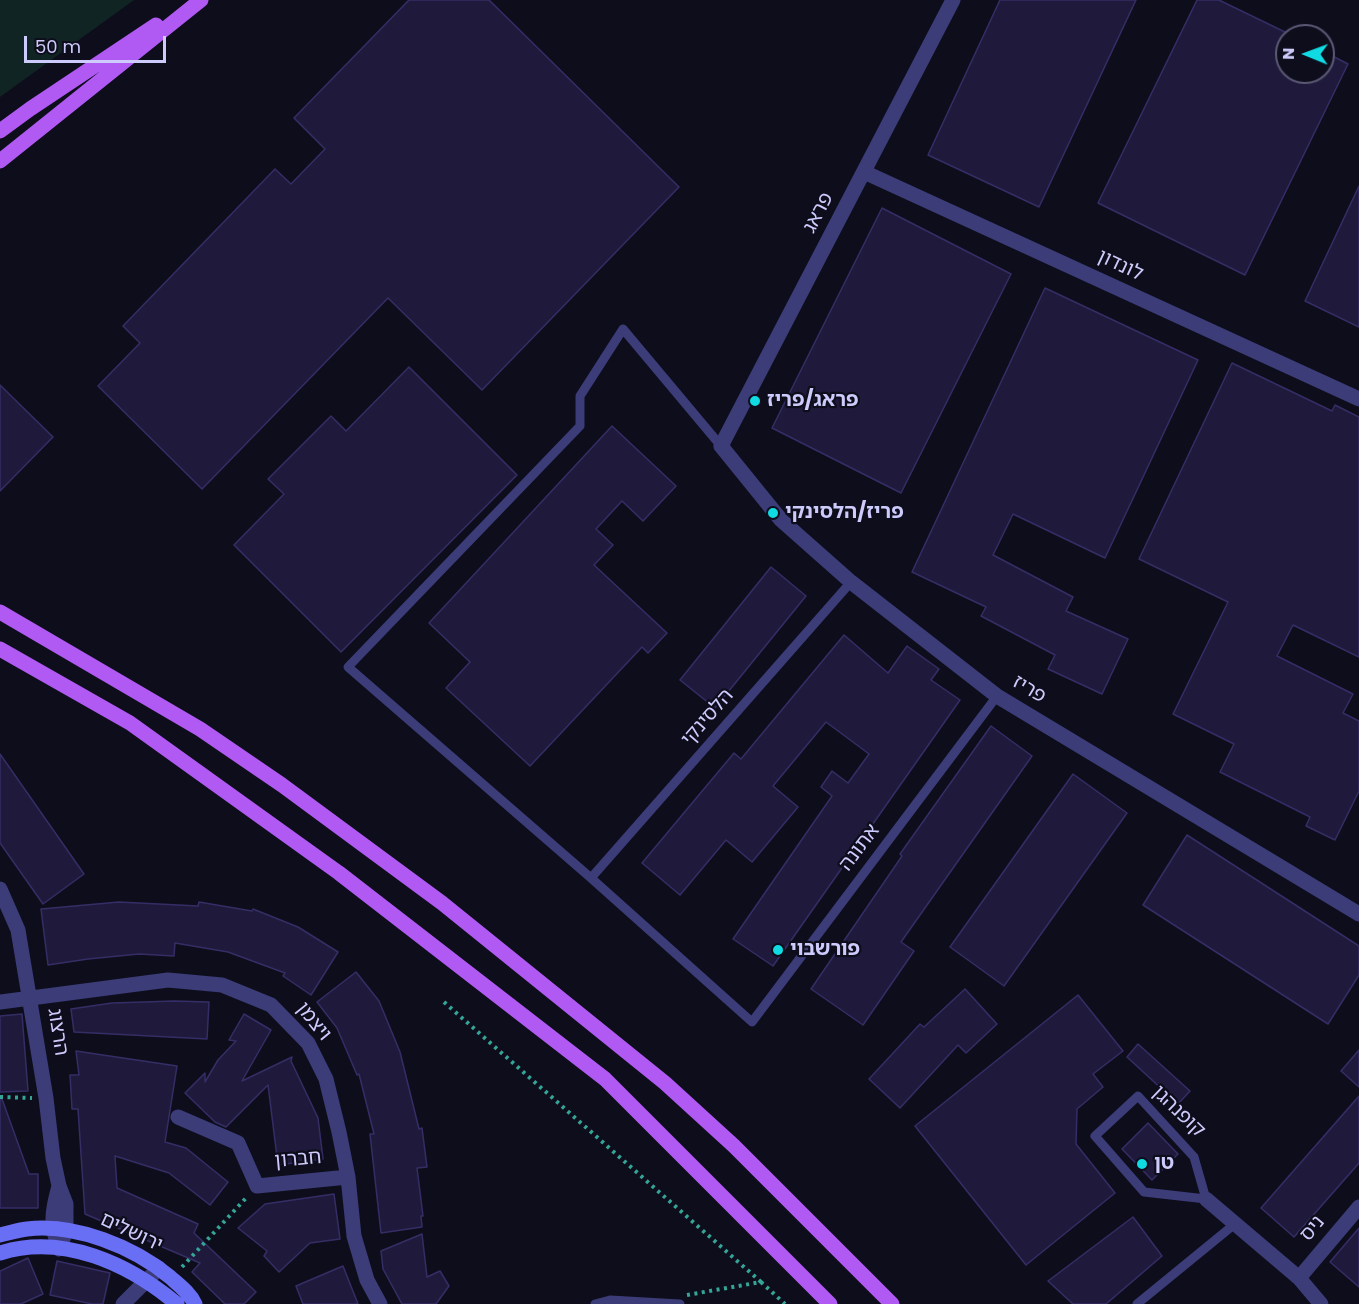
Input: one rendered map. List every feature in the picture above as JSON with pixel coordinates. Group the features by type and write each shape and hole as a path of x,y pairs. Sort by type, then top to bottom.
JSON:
{"main road":[{"path":"0,131 193,0"},
{"path":"0,161 201,0"},
{"path":"0,612 201,729 282,784 442,903 665,1083 734,1146 892,1304"},
{"path":"0,650 130,723 339,873 605,1079 830,1304"}],"street":[{"name":"פראג","path":"721,446 953,0"},
{"name":"לונדון","path":"864,172 1359,399"},
{"name":"פריז","path":"721,446 782,520 851,582 997,696 1359,914"},
{"name":"הרצוג","path":"0,889 18,930 31,998 53,1158 59,1186 66,1204 59,1230 59,1249"},
{"name":"ויצמן","path":"0,1002 168,980 222,985 271,1005 308,1043 326,1079 348,1177 354,1236 367,1280 380,1304"},
{"name":"חברון","path":"178,1118 238,1143 257,1185 348,1177"},
{"path":"1206,1199 1299,1278 1321,1304"},
{"name":"ניס","path":"1299,1278 1359,1208"},
{"name":"ירושלים","path":"0,1235 29,1229 59,1230 102,1239 159,1268 192,1297 195,1304"},
{"name":"ירושלים","path":"0,1254 37,1246 106,1259 147,1281 177,1304"},
{"path":"123,1304 159,1268"}],"lane":[{"path":"591,878 348,667 580,426 580,396 623,329 721,446"},
{"name":"הלסינקי","path":"591,878 851,582"},
{"name":"אתונה","path":"591,878 752,1022 997,696"},
{"name":"קופנהגן","path":"1138,1096 1194,1157 1206,1199 1144,1192 1095,1136 1138,1096"},
{"path":"1137,1304 1236,1223"},
{"path":"595,1304 610,1300 679,1300"}],"path":[{"path":"444,1002 785,1304"},
{"path":"0,1097 8,1099 46,1098"},
{"path":"171,1279 257,1185"},
{"path":"679,1300 761,1282"}],"green space":[{"path":"0,0 134,0 0,97"}],"building":[{"path":"409,0 489,0 679,187 482,390 388,298 202,489 98,386 140,343 123,326 275,169 291,184 325,149 294,118"},
{"path":"1000,0 1136,0 1039,207 928,155"},
{"path":"1197,0 1219,0 1275,27 1275,84 1335,84 1335,57 1348,64 1245,275 1098,203"},
{"path":"1359,186 1359,327 1305,301"},
{"path":"882,208 1011,274 901,493 772,428"},
{"path":"1045,288 1198,360 1105,558 1013,514 993,555 1073,597 1066,611 1128,639 1102,694 1048,669 1055,655 981,616 986,607 912,572"},
{"path":"1232,363 1332,411 1335,405 1359,417 1359,657 1293,625 1277,656 1353,694 1343,713 1359,721 1359,791 1335,840 1306,826 1310,817 1220,772 1234,744 1173,714 1228,602 1139,559"},
{"path":"409,367 517,475 341,652 234,545 284,494 268,479 331,416 346,431"},
{"path":"0,385 53,437 0,491"},
{"path":"612,426 676,486 643,521 622,501 596,529 613,545 594,565 667,633 648,653 642,647 530,766 446,688 470,662 429,623"},
{"path":"771,567 806,596 715,708 680,680"},
{"path":"844,635 888,673 907,646 939,669 931,680 960,700 773,966 733,939 832,796 821,787 832,771 848,783 869,754 826,722 773,786 798,807 752,862 726,840 680,895 642,863 734,753 741,759"},
{"path":"991,726 1032,756 901,942 914,951 863,1025 811,989 902,856 900,854"},
{"path":"0,754 84,874 43,904 0,843"},
{"path":"1073,774 1127,813 1004,986 950,947"},
{"path":"1187,835 1359,946 1359,975 1328,1024 1143,905"},
{"path":"119,902 198,906 199,902 252,911 253,909 298,927 338,952 311,995 283,976 285,973 228,952 175,943 174,956 139,954 48,965 41,909"},
{"path":"356,972 379,1001 400,1052 419,1129 422,1128 427,1167 417,1168 423,1216 421,1216 422,1227 381,1233 370,1134 374,1134 359,1074 357,1075 337,1028 317,1002"},
{"path":"965,989 997,1024 966,1053 958,1045 900,1108 869,1079 920,1024 924,1027"},
{"path":"1078,995 1123,1051 1093,1074 1103,1087 1077,1109 1076,1144 1115,1193 1026,1265 915,1126"},
{"path":"209,1002 207,1039 74,1032 71,1009 112,1003"},
{"path":"22,1014 28,1091 0,1092 0,1016"},
{"path":"244,1014 271,1030 242,1081 292,1057 291,1061 318,1118 323,1159 278,1165 268,1085 226,1127 215,1122 185,1093 205,1073 205,1082 218,1060 236,1041 229,1040"},
{"path":"1138,1044 1190,1091 1178,1104 1127,1057"},
{"path":"1359,1050 1359,1087 1341,1071"},
{"path":"76,1051 177,1066 165,1142 186,1148 228,1182 210,1205 169,1173 115,1156 117,1188 198,1224 194,1233 256,1292 244,1304 225,1304 192,1272 200,1263 85,1214 78,1109 72,1109 70,1075 79,1075"},
{"path":"1359,1096 1359,1163 1294,1237 1261,1208"},
{"path":"2,1099 29,1174 38,1174 38,1208 0,1208 0,1100"},
{"path":"1148,1123 1178,1154 1152,1180 1122,1149"},
{"path":"334,1194 340,1239 310,1243 279,1272 264,1256 267,1251 238,1228 265,1204"},
{"path":"1133,1217 1162,1256 1106,1304 1073,1304 1048,1281"},
{"path":"1359,1228 1359,1287 1330,1262"},
{"path":"422,1234 427,1277 440,1271 449,1286 436,1304 402,1304 383,1269 381,1251"},
{"path":"28,1258 43,1294 21,1304 0,1304 0,1271"},
{"path":"57,1261 110,1273 103,1304 92,1304 50,1295"},
{"path":"343,1266 358,1304 303,1304 296,1286"}],"place":[{"name":"פראג/פריז","path":"755,401"},
{"name":"פריז/הלסינקי","path":"773,513"},
{"name":"פורשבוי","path":"778,950"},
{"name":"טן","path":"1142,1164"}]}
